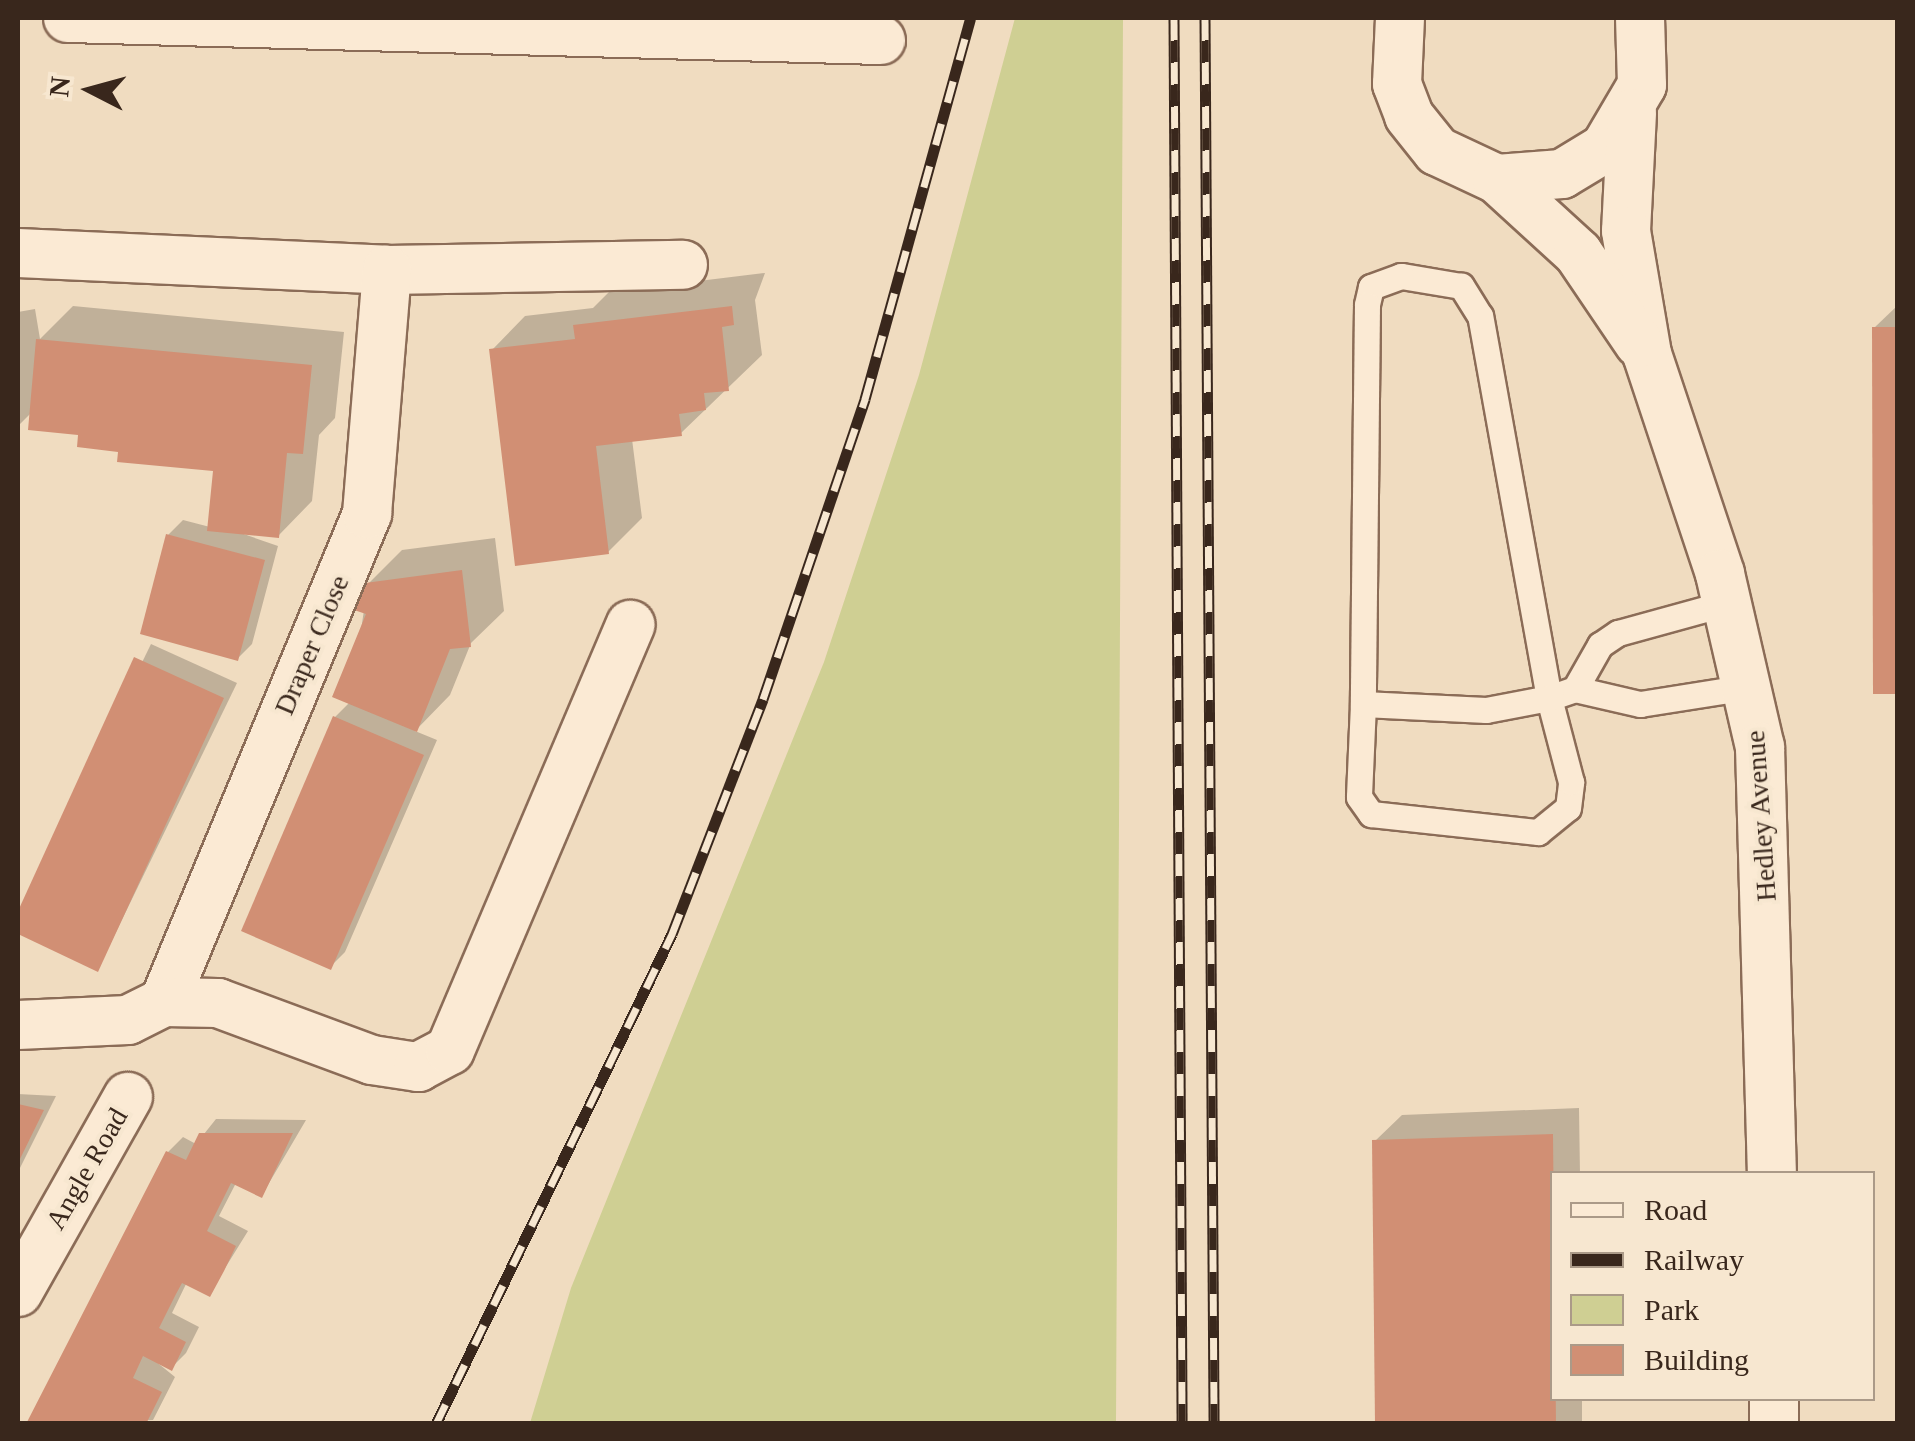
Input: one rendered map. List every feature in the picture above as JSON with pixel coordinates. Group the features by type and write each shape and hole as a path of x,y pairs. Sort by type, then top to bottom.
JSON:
{"street":[{"path":"68,18 858,32"},
{"name":"Hedley Avenue","path":"1400,18 1397,84 1408,116 1436,151 1497,180 1578,254 1647,354"},
{"name":"Hedley Avenue","path":"1640,18 1645,56 1632,113 1626,231 1647,354 1728,603 1761,766 1772,1171"},
{"name":"Hedley Avenue","path":"1497,180 1562,174 1605,148 1632,113"},
{"path":"18,252 387,270 683,264"},
{"name":"Draper Close","path":"164,1002 366,514 387,270"},
{"path":"18,1025 128,1020 164,1002 218,1002 418,1068 450,1050 630,625"},
{"name":"Angle Road","path":"18,1292 128,1098"}],"lane":[{"path":"1401,276 1461,286 1480,316 1549,698 1571,782 1568,808 1538,832 1371,814 1360,796 1363,704 1367,305 1371,287 1401,276"},
{"path":"1575,689 1618,633 1728,603"},
{"path":"1363,704 1486,710 1575,689 1640,704 1747,687"}],"green space":[{"path":"1015,18 1123,18 1116,1423 530,1423 571,1288 824,662 919,375"}],"building":[{"path":"732,306 734,325 722,327 729,391 704,393 706,410 679,414 682,436 596,446 609,554 515,566 489,349 575,339 573,325"},
{"path":"1872,327 1898,327 1898,694 1873,694"},
{"path":"36,339 312,365 303,454 287,453 279,538 207,531 213,471 117,462 118,452 77,447 78,435 28,430"},
{"path":"166,534 265,560 238,661 140,634"},
{"path":"462,570 471,647 450,649 417,732 332,697 366,614 354,610 365,583"},
{"path":"134,657 224,698 98,972 18,934 18,911"},
{"path":"333,716 424,755 331,970 241,931"},
{"path":"18,1104 44,1110 18,1163"},
{"path":"199,1133 293,1133 262,1198 231,1183 207,1231 236,1246 224,1271 210,1297 182,1283 159,1328 186,1342 172,1371 143,1356 133,1378 162,1392 146,1424 26,1424 166,1151 186,1160"},
{"path":"1553,1134 1550,1401 1556,1401 1556,1424 1375,1424 1372,1140"}],"railway":[{"path":"436,1424 672,934 763,699 865,399 971,18"},
{"path":"1174,18 1182,1424"},
{"path":"1205,18 1214,1424"}]}
